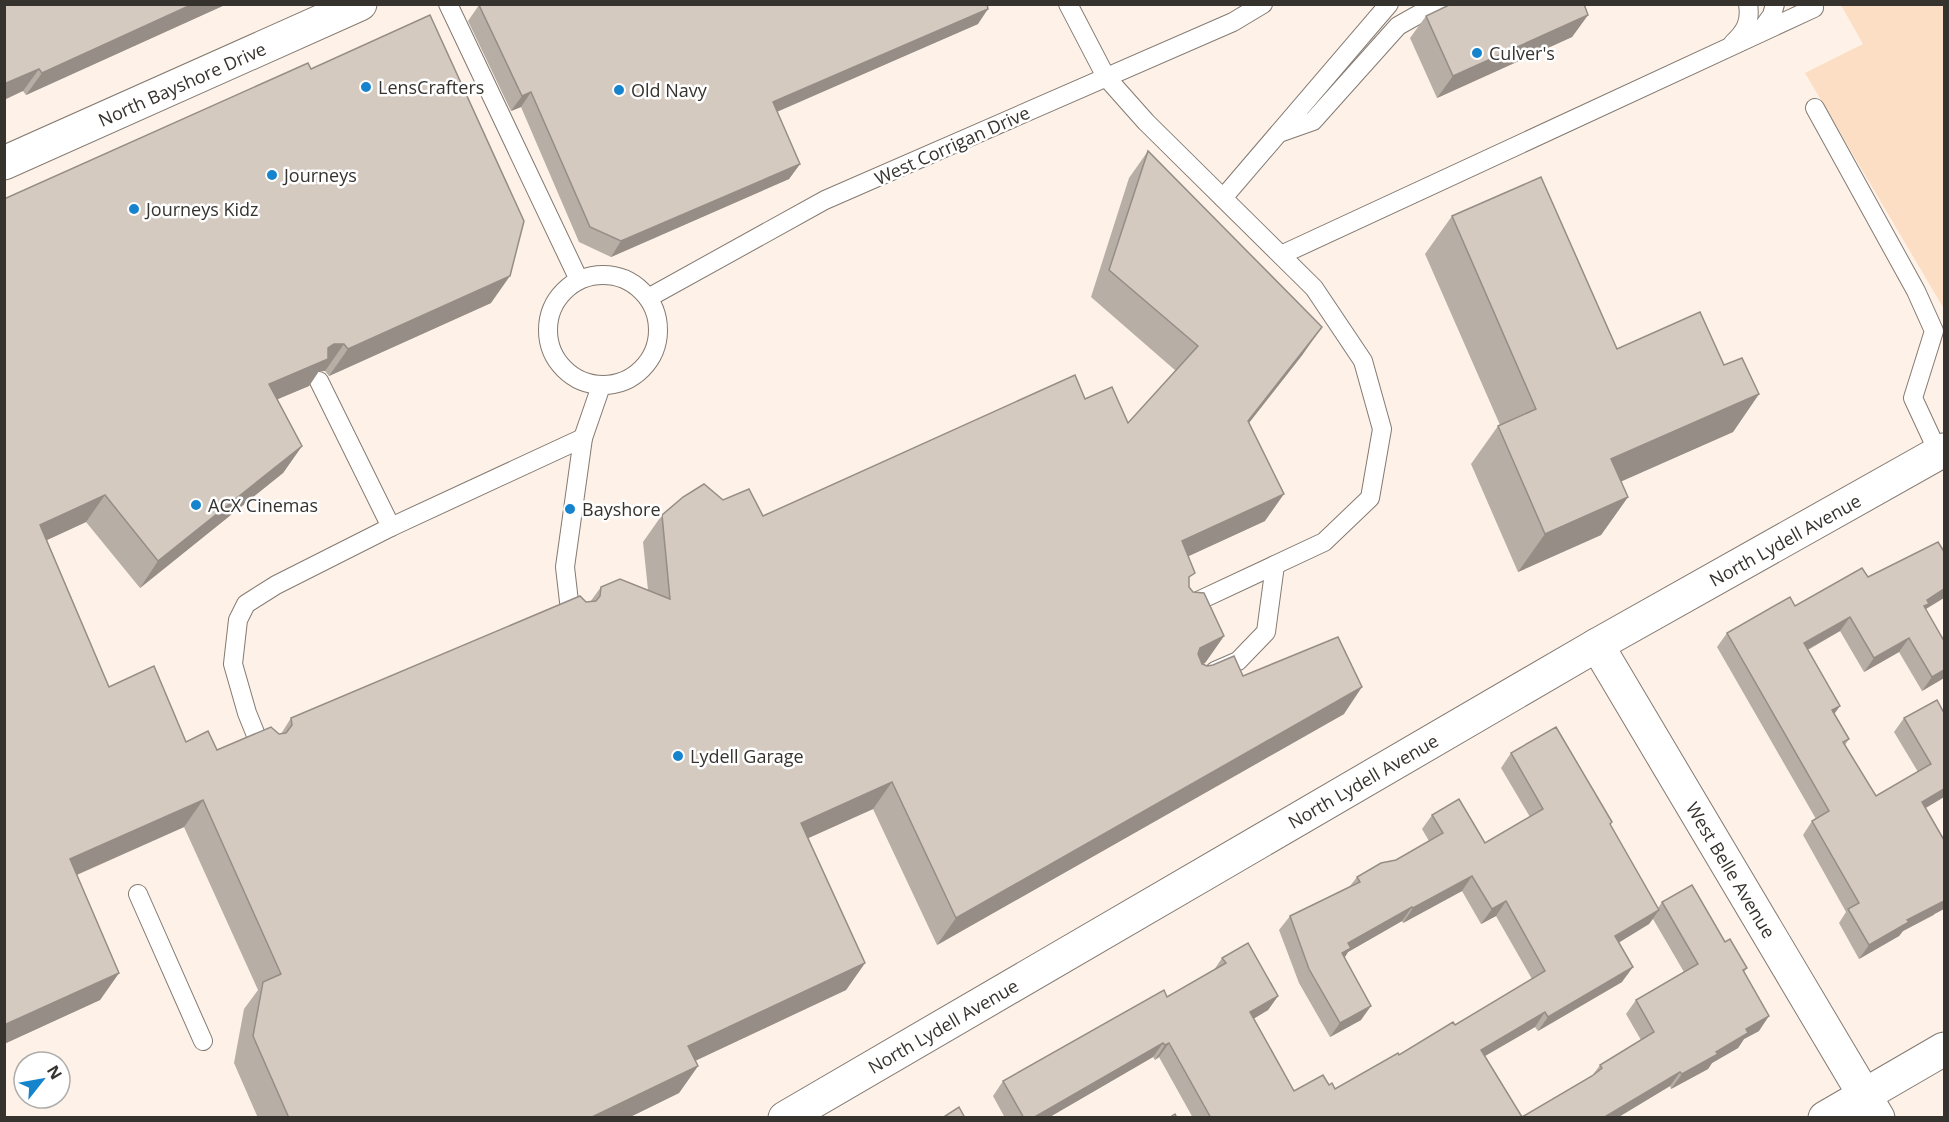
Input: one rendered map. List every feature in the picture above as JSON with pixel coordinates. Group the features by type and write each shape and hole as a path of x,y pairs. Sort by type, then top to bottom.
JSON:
{"street":[{"name":"North Bayshore Drive","path":"4,163 360,4"},
{"name":"North Lydell Avenue","path":"785,1118 1597,645 1942,452"},
{"name":"West Belle Avenue","path":"1597,645 1872,1106"},
{"path":"1825,1118 1872,1106 1944,1049"}],"lane":[{"path":"448,4 579,280"},
{"path":"1068,4 1106,77 1146,122 1314,288 1363,361 1382,429 1370,498 1324,542 1180,610"},
{"name":"West Corrigan Drive","path":"648,298 825,200 1233,22 1263,4"},
{"path":"1223,198 1389,4"},
{"path":"1278,134 1313,122 1398,26 1437,4"},
{"path":"1727,48 1740,37 1748,26 1750,19 1748,4"},
{"path":"1758,34 1772,15 1775,4"},
{"path":"1281,255 1814,8 1812,4"},
{"path":"1815,108 1916,291 1934,331 1913,398 1942,452"},
{"path":"598,275 616,277 634,285 648,298 656,314 658,331 655,348 647,363 634,376 619,383 601,386 584,382 569,374 557,361 549,344 548,325 553,306 564,291 579,280 598,275"},
{"path":"319,381 391,527"},
{"path":"571,619 565,567 583,438 601,386"},
{"path":"262,750 247,713 233,664 238,620 246,604 276,585 391,527 583,438"},
{"path":"1199,678 1238,661 1266,632 1275,565"},
{"path":"138,894 203,1041"}],"shaded area":[{"path":"1841,5 1944,5 1944,309 1805,73 1863,44"}],"building":[{"path":"4,4 193,4 42,73 39,69 4,84"},
{"path":"987,4 988,9 773,102 800,164 621,241 590,227 531,92 522,96 479,5"},
{"name":"Culver's","path":"1451,4 1584,4 1588,15 1453,76 1426,16"},
{"path":"430,15 524,221 510,276 348,349 344,344 334,344 328,348 328,359 269,384 302,446 158,561 105,495 40,525 109,687 154,666 186,742 208,731 217,750 271,727 279,734 286,733 292,725 291,718 580,596 586,602 596,601 600,596 601,587 620,579 670,599 662,515 683,497 704,484 723,500 749,489 763,516 1075,375 1085,399 1112,387 1128,423 1198,346 1109,270 1148,151 1322,327 1248,421 1284,494 1182,541 1195,573 1189,577 1189,587 1193,592 1204,593 1224,636 1200,648 1198,654 1202,664 1207,666 1234,656 1243,676 1338,637 1362,687 956,918 892,782 801,823 865,963 688,1046 698,1066 590,1118 289,1118 253,1036 263,982 281,974 203,800 70,859 119,973 4,1025 4,199 308,63 311,69"},
{"path":"1541,177 1617,349 1700,312 1724,365 1742,358 1759,394 1611,459 1628,497 1545,534 1498,426 1536,409 1452,216"},
{"path":"1938,542 1944,549 1944,589 1927,600 1929,604 1924,606 1944,641 1944,670 1932,677 1909,638 1874,658 1850,617 1804,643 1840,706 1832,710 1849,739 1843,742 1876,796 1931,764 1904,718 1937,700 1944,713 1944,789 1922,802 1944,840 1944,901 1907,920 1909,922 1869,945 1848,909 1859,903 1812,821 1829,811 1727,633 1790,597 1795,606 1862,568 1868,577"},
{"path":"1556,727 1612,822 1610,824 1659,910 1615,936 1633,967 1548,1017 1545,1012 1481,1050 1522,1117 1592,1076 1602,1068 1600,1065 1654,1032 1636,1000 1698,964 1662,902 1692,885 1725,942 1730,939 1747,968 1743,970 1769,1016 1746,1029 1748,1033 1716,1052 1718,1054 1682,1074 1680,1072 1603,1118 1211,1118 1169,1043 1165,1045 1163,1043 1033,1118 1024,1118 1003,1081 1164,990 1167,997 1226,963 1222,958 1248,943 1278,996 1250,1012 1294,1091 1323,1075 1329,1085 1332,1083 1335,1089 1398,1053 1399,1055 1453,1022 1455,1025 1545,971 1506,901 1492,909 1472,876 1348,943 1351,948 1342,953 1371,1006 1340,1023 1309,969 1290,916 1360,882 1357,877 1381,863 1396,860 1443,833 1432,815 1459,799 1485,843 1543,809 1511,753"},
{"path":"959,1107 965,1118 942,1118"}],"place":[{"name":"Culver's","path":"1477,53"},
{"name":"LensCrafters","path":"366,87"},
{"name":"Old Navy","path":"619,90"},
{"name":"Journeys","path":"272,175"},
{"name":"Journeys Kidz","path":"134,209"},
{"name":"ACX Cinemas","path":"196,505"},
{"name":"Bayshore","path":"570,509"},
{"name":"Lydell Garage","path":"678,756"}]}
